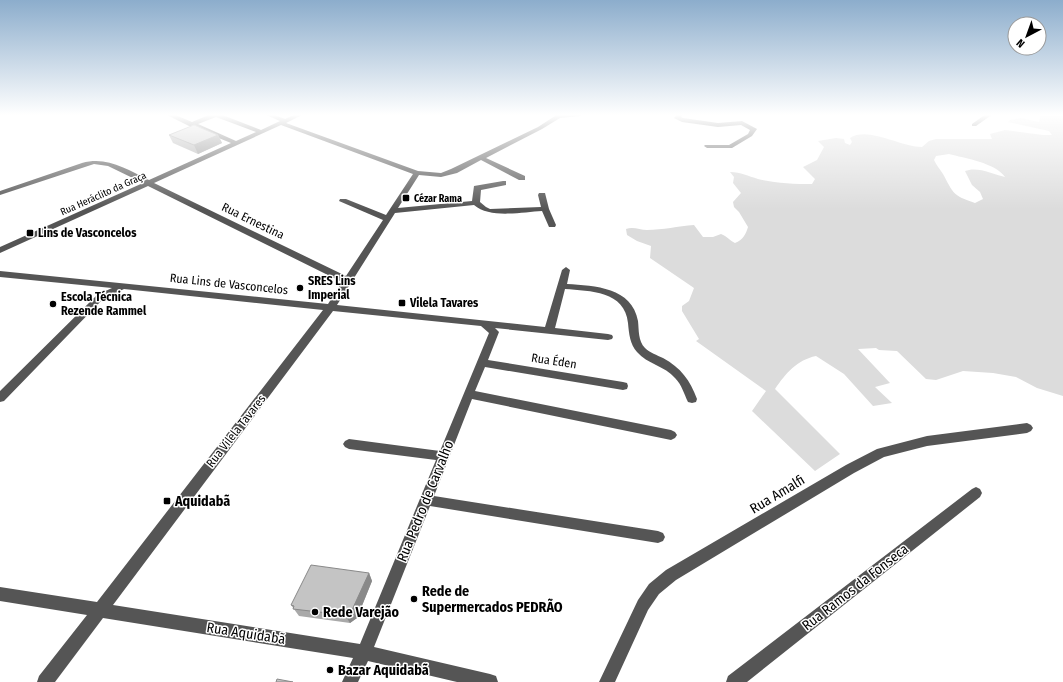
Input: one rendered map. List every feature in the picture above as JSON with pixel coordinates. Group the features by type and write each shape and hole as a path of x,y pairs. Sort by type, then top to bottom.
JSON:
{"street":[{"name":"Rua Heráclito da Graça","path":"0,250 230,146"},
{"path":"346,146 417,173 433,175 446,174 505,146"},
{"path":"707,146 732,146"},
{"path":"481,158 522,178"},
{"name":"Rua Ernestina","path":"0,192 66,169 94,162 110,164 348,281"},
{"name":"Rua Vilela Tavares","path":"45,682 99,609 330,308 417,173"},
{"path":"476,203 477,188 503,183"},
{"path":"542,195 545,209 552,225"},
{"path":"343,201 388,220"},
{"path":"393,211 476,203 483,209 490,211 545,209"},
{"path":"549,331 566,270"},
{"name":"Rua Lins de Vasconcelos","path":"0,274 608,337"},
{"path":"99,284 100,297"},
{"path":"561,286 604,291 620,297 630,310 633,318 636,344 642,351 679,373 686,382 692,398"},
{"path":"0,398 100,297 123,287"},
{"path":"484,323 494,332"},
{"name":"Rua Lins de Vasconcelos","path":"494,332 526,328"},
{"name":"Rua Pedro de Carvalho","path":"350,682 364,652 494,332"},
{"name":"Rua Éden","path":"482,363 623,386"},
{"path":"468,394 671,435"},
{"name":"Rua Amalfi","path":"608,682 643,605 654,589 671,575 850,469 881,453 927,441 1027,428"},
{"path":"350,444 443,456"},
{"name":"Rua Ramos da Fonseca","path":"734,682 976,492"},
{"path":"426,500 658,537"},
{"name":"Rua Aquidabã","path":"0,594 364,652 490,682"}],"shaded area":[{"path":"823,146 1063,146 1063,396 1037,388 1016,377 993,373 963,371 936,380 926,379 897,351 879,350 876,348 858,349 890,383 875,387 892,403 873,406 844,374 816,356 809,358 792,368 775,389 840,454 815,471 752,411 766,391 696,341 699,339 682,311 682,306 689,301 694,288 650,258 651,246 637,241 627,235 626,229 634,228 653,230 694,225 703,237 713,237 721,234 735,243 744,236 748,227 739,212 734,207 733,202 741,193 733,183 734,177 730,172 741,173 758,179 771,181 812,184 815,179 803,167 817,160 824,147","holes":["949,154 971,159 995,168 1005,177 975,169 965,171 972,185 980,192 983,199 975,203 954,193 934,160 936,156"]}],"building":[{"path":"311,565 369,573 352,610 345,615 293,609 294,606 291,605"},
{"path":"277,679 293,682 276,682"}],"place":[{"name":"Cézar Rama","path":"406,198"},
{"name":"Lins de Vasconcelos","path":"30,233"},
{"name":"SRES Lins Imperial","path":"300,288"},
{"name":"Vilela Tavares","path":"402,303"},
{"name":"Escola Técnica Rezende Rammel","path":"53,304"},
{"name":"Aquidabã","path":"167,501"},
{"name":"Rede de Supermercados PEDRÃO","path":"414,599"},
{"name":"Rede Varejão","path":"315,612"},
{"name":"Bazar Aquidabã","path":"330,670"}]}
